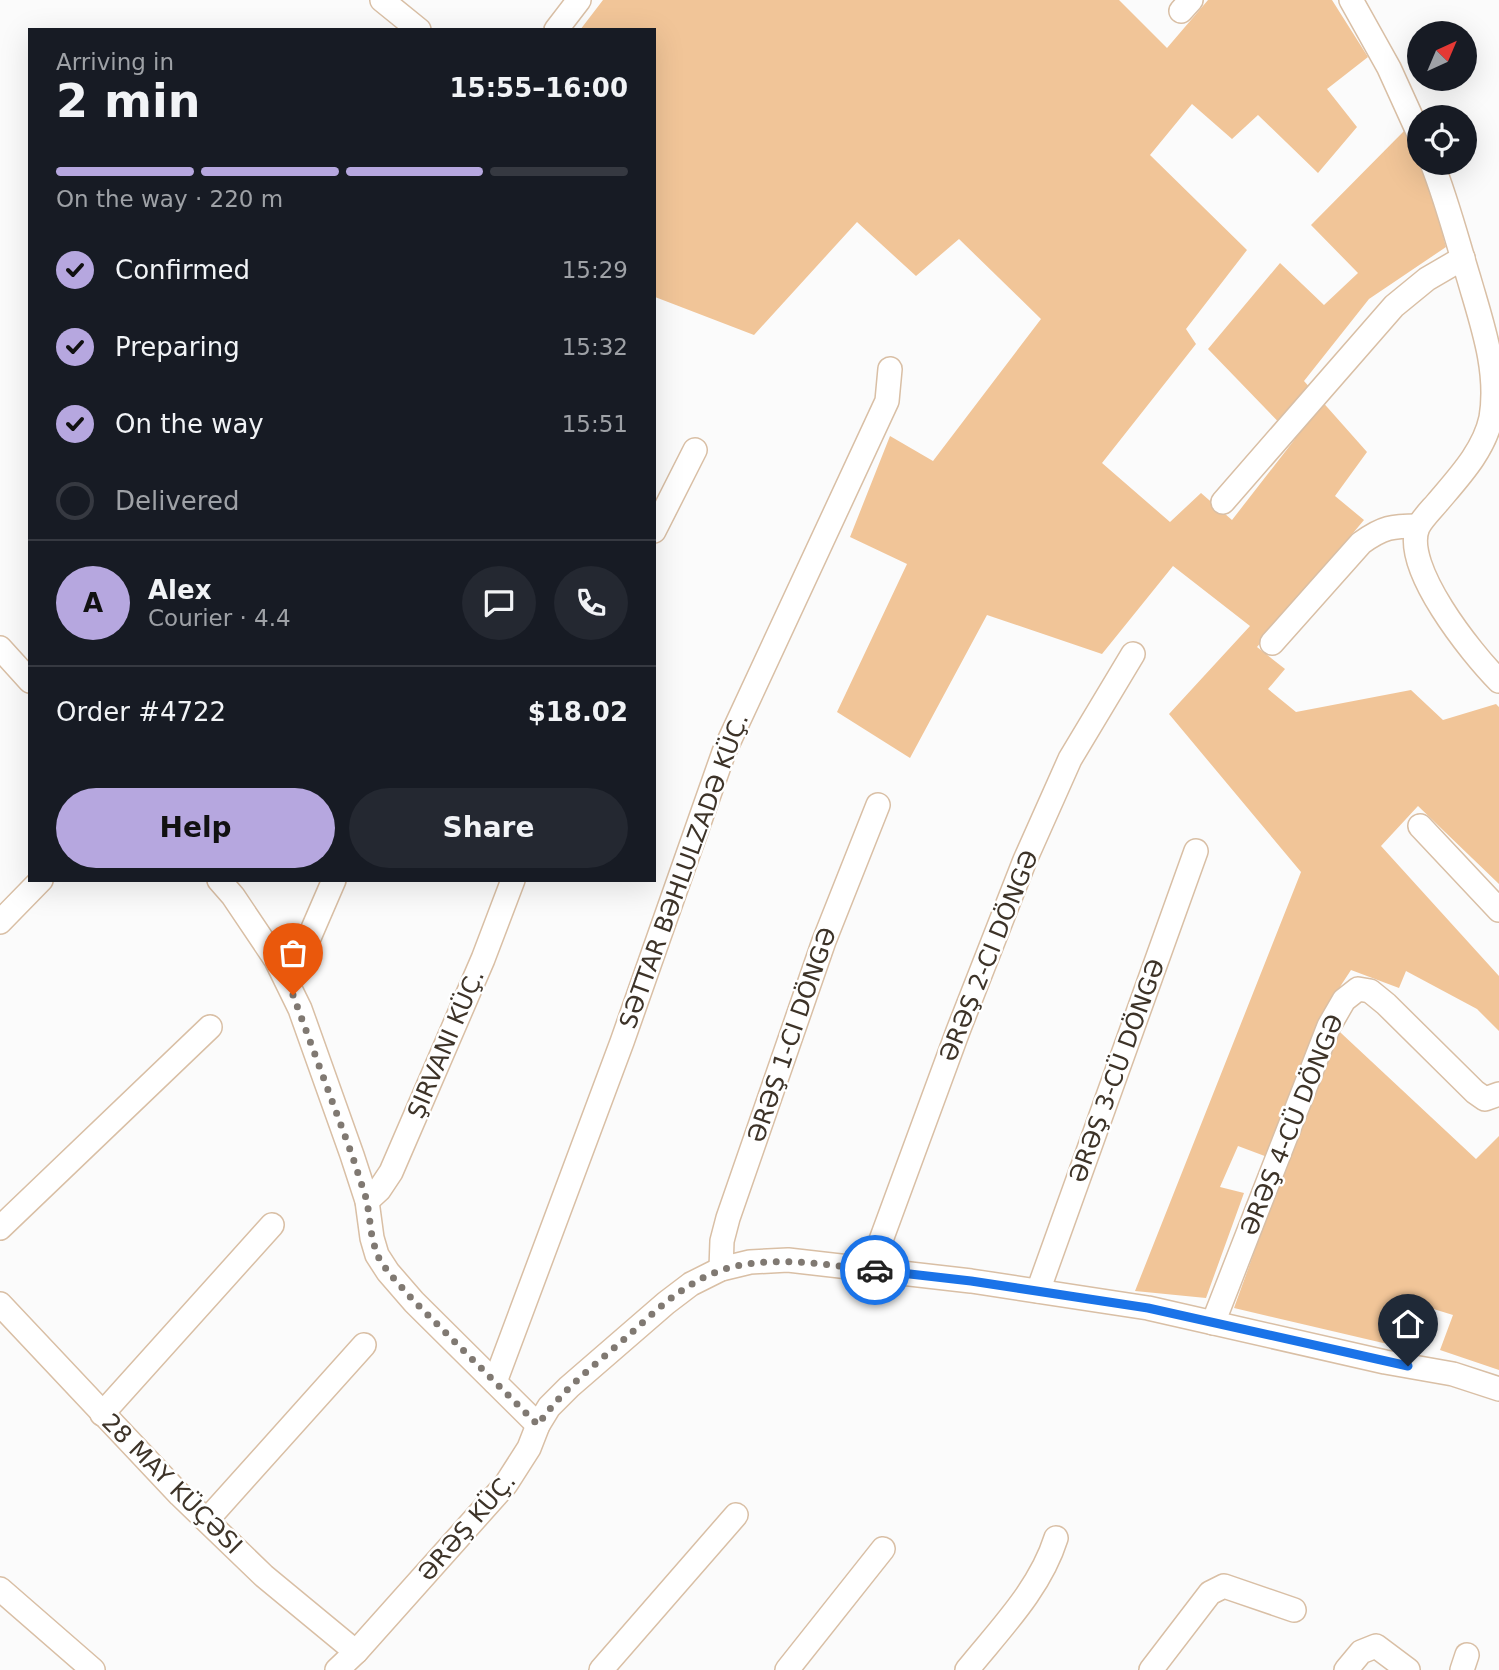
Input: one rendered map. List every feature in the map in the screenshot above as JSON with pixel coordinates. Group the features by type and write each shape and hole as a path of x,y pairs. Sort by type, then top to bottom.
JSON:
{"street":[{"path":"382,0 417,28"},
{"path":"558,28 579,0"},
{"path":"1351,0 1389,68 1407,108"},
{"path":"1437,175 1493,362 1495,420 1464,470 1418,526 1416,556 1444,612 1466,644 1499,681"},
{"path":"1223,502 1394,306 1427,279 1463,258"},
{"name":"SƏTTAR BƏHLULZADƏ KÜÇ.","path":"495,1382 622,1042 724,752 887,401 890,369"},
{"path":"656,527 695,450"},
{"path":"1272,643 1361,542 1378,530 1392,526 1418,526"},
{"path":"0,648 28,679"},
{"name":"ƏRƏŞ 2-CI DÖNGƏ","path":"870,1270 958,1031 1025,860 1070,759 1133,654"},
{"name":"ƏRƏŞ 1-CI DÖNGƏ","path":"721,1269 722,1241 728,1218 824,942 878,805"},
{"path":"1420,826 1499,910"},
{"name":"ƏRƏŞ 3-CÜ DÖNGƏ","path":"1038,1291 1196,851"},
{"path":"0,922 39,882"},
{"path":"221,882 233,896 287,980 367,1201 377,1255 414,1301 538,1425"},
{"path":"287,980 302,954 333,882"},
{"name":"ŞIRVANI KÜÇ.","path":"367,1201 379,1190 391,1172 477,972 512,882"},
{"name":"ƏRƏŞ 4-CÜ DÖNGƏ","path":"1213,1323 1329,1026 1343,1000 1358,989 1370,991 1475,1092 1485,1099 1499,1094"},
{"path":"0,1228 210,1027"},
{"path":"102,1414 272,1225"},
{"name":"ƏRƏŞ KÜÇ.","path":"337,1670 506,1485 529,1448 538,1425 569,1387 666,1303 691,1284 721,1269 750,1262 788,1260 1038,1291 1148,1308 1385,1363 1453,1374 1499,1389"},
{"name":"28 MAY KÜÇƏSI","path":"0,1304 102,1414 264,1576 356,1652"},
{"path":"207,1520 364,1345"},
{"path":"601,1670 736,1515"},
{"path":"967,1670 1032,1589 1049,1561 1056,1538"},
{"path":"787,1670 883,1549"},
{"path":"1151,1670 1210,1593 1224,1586 1294,1610"},
{"path":"0,1590 93,1670"},
{"path":"1346,1670 1360,1652 1376,1646 1408,1670"}],"shaded area":[{"path":"603,0 1119,0 1167,48 1208,0 1332,0 1368,57 1327,89 1357,127 1318,173 1258,115 1232,139 1192,104 1150,155 1247,250 1186,329 1196,344 1102,463 1170,522 1201,493 1232,520 1295,439 1208,349 1280,263 1324,305 1358,273 1311,225 1404,131 1407,137 1407,175 1424,175 1431,189 1446,247 1369,299 1304,381 1367,452 1335,496 1364,520 1257,647 1285,669 1268,689 1296,712 1411,690 1443,720 1496,704 1499,707 1499,884 1418,806 1381,846 1499,976 1499,1031 1477,1009 1406,971 1399,988 1351,970 1317,1022 1341,1033 1476,1159 1499,1136 1499,1370 1440,1350 1453,1315 1414,1303 1396,1346 1234,1308 1286,1164 1238,1146 1220,1187 1244,1193 1206,1298 1135,1291 1301,872 1169,714 1250,626 1173,566 1102,654 987,615 910,758 837,712 907,564 850,537 890,436 933,461 1041,319 959,239 916,276 857,222 754,335 656,297 656,28 582,28"}],"way so far":[{"path":"293,995 367,1201 377,1255 414,1301 538,1425 569,1387 666,1303 691,1284 721,1269 750,1262 788,1260 875,1270"}],"route":[{"path":"875,1270 971,1281 1148,1308 1408,1366"}]}
